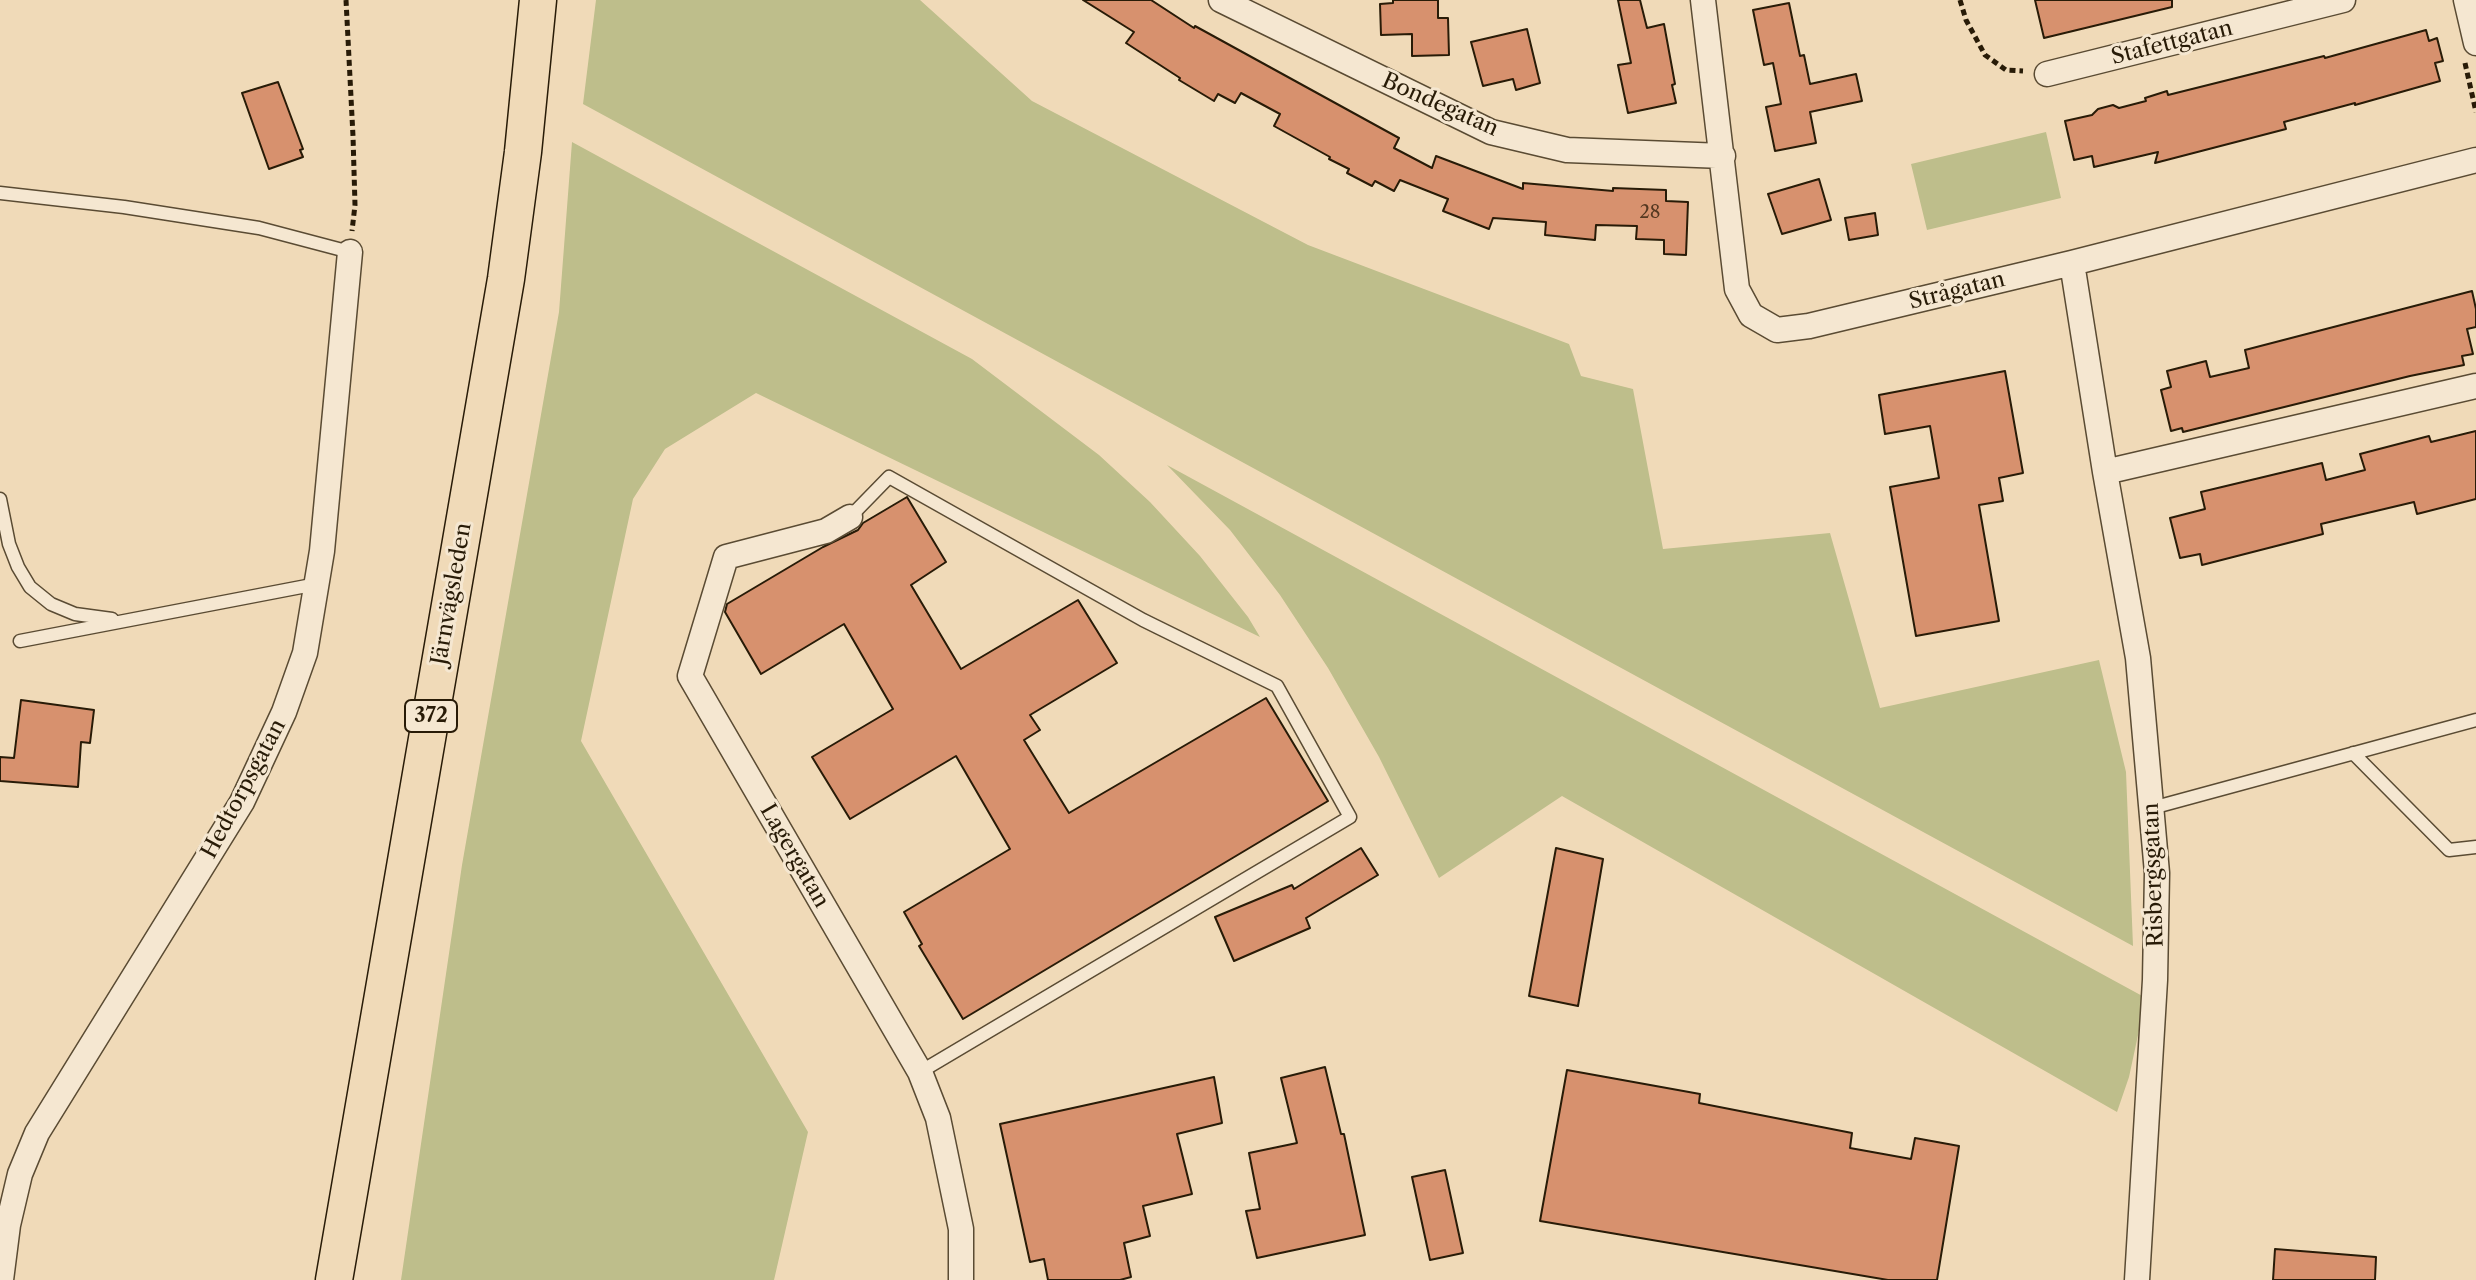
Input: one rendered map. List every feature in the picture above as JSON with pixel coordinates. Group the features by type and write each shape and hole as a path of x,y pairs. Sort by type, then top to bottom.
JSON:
{"main road":[{"name":"Järnvägsleden","path":"334,1280 494,351 523,152 537,15"}],"street":[{"name":"Bondegatan","path":"1221,0 1491,132 1567,150 1723,156"},
{"name":"Strågatan","path":"1703,0 1737,289 1751,315 1777,330 1809,326 2072,263 2476,160"},
{"name":"Stafettgatan","path":"2047,74 2343,0"},
{"path":"2466,0 2476,43"},
{"name":"Hedtorpsgatan","path":"1,1280 8,1225 20,1174 37,1133 242,802 284,712 305,653 331,468 350,252"},
{"name":"Risbergsgatan","path":"2072,263 2138,658 2157,873 2155,980 2137,1280"},
{"path":"2105,472 2476,386"},
{"name":"Lagergatan","path":"850,517 826,531 726,557 690,676 920,1072 938,1118 961,1229 961,1280"}],"lane":[{"path":"0,193 124,207 259,228 350,252"},
{"path":"850,517 889,477 1143,620 1277,686 1350,817 920,1072"},
{"path":"0,499 9,544 30,587 51,604 75,614 127,621"},
{"path":"20,641 317,584"},
{"path":"2152,808 2476,720"},
{"path":"2353,753 2449,850 2476,847"}],"path":[{"path":"346,0 355,205 350,252"},
{"path":"1960,0 1966,20 1985,55 2006,70 2047,74"}],"green space":[{"path":"596,0 920,0 1032,101 1308,245 1569,344 1581,376 1633,389 1663,549 1830,533 1880,708 2099,660 2126,772 2133,946 583,104"},
{"path":"2046,132 2061,198 1927,230 1911,164"},
{"path":"572,142 972,359 1099,455 1150,502 1200,556 1260,637 756,393 665,449 633,499 581,741 808,1132 774,1280 401,1280 462,865 559,312"},
{"path":"1167,465 2146,998 2129,1077 2117,1112 1562,796 1439,878 1379,757 1328,668 1280,595 1230,530"}],"building":[{"path":"1083,0 1151,0 1194,28 1399,138 1394,148 1432,168 1436,156 1523,189 1523,183 1613,191 1613,188 1666,190 1666,201 1688,202 1686,255 1664,254 1664,240 1636,239 1637,226 1596,225 1595,240 1545,235 1546,222 1493,218 1489,229 1443,211 1448,199 1400,180 1394,191 1375,181 1372,186 1347,173 1349,169 1330,157 1274,126 1280,114 1241,93 1235,103 1218,94 1214,101 1179,80 1126,43 1134,32"},
{"path":"1393,0 1438,0 1438,18 1448,18 1449,55 1412,56 1412,34 1381,35 1380,4 1393,3"},
{"path":"1618,0 1640,0 1647,28 1664,24 1676,103 1628,113 1618,65 1631,63"},
{"path":"2035,0 2172,0 2172,7 2044,38"},
{"path":"1789,3 1800,56 1804,55 1810,84 1856,74 1862,101 1810,112 1816,143 1775,151 1766,107 1781,104 1773,63 1764,65 1753,10"},
{"path":"1527,29 1540,83 1516,90 1513,79 1483,86 1471,42"},
{"path":"2426,30 2429,41 2437,38 2443,61 2435,63 2440,81 2284,122 2286,129 2155,163 2158,152 2094,167 2092,156 2074,160 2065,121 2092,115 2098,109 2113,105 2119,108 2146,101 2145,98 2167,91 2168,95 2325,58"},
{"path":"278,82 303,149 300,150 303,157 269,169 242,93"},
{"path":"1819,179 1831,220 1782,234 1768,194"},
{"path":"1875,213 1878,235 1849,240 1845,218"},
{"path":"2472,291 2476,327 2467,329 2473,354 2462,356 2464,365 2183,432 2182,428 2171,431 2161,390 2171,387 2167,371 2206,361 2210,377 2249,368 2245,350"},
{"path":"2005,371 2023,473 1999,478 2003,501 1979,505 1999,621 1916,636 1890,487 1939,478 1930,426 1885,434 1879,395"},
{"path":"2476,431 2476,499 2417,514 2414,502 2321,524 2323,534 2202,565 2200,554 2180,558 2170,518 2205,509 2201,492 2322,463 2326,480 2365,470 2360,454 2429,436 2431,442"},
{"path":"907,497 946,562 911,585 961,669 1078,600 1117,663 1030,715 1040,730 1024,740 1069,813 1266,698 1328,801 963,1019 919,946 922,944 904,912 1010,849 956,756 850,819 812,757 893,709 844,624 761,674 725,612 727,604 823,547 858,530 863,523"},
{"path":"21,700 94,710 90,743 81,742 78,787 0,781 0,757 14,758"},
{"path":"1361,848 1378,875 1306,918 1310,928 1234,961 1215,917 1292,885 1294,889"},
{"path":"1556,848 1603,859 1578,1006 1529,996"},
{"path":"1325,1067 1341,1134 1344,1134 1365,1235 1257,1258 1246,1211 1260,1209 1249,1153 1297,1143 1281,1078"},
{"path":"1567,1070 1700,1094 1699,1103 1852,1133 1850,1148 1911,1159 1915,1138 1959,1146 1937,1280 1888,1280 1540,1221"},
{"path":"1214,1077 1222,1123 1177,1134 1192,1194 1143,1206 1150,1236 1124,1243 1131,1277 1120,1280 1048,1280 1044,1259 1030,1262 1000,1124"},
{"path":"1445,1170 1463,1253 1430,1260 1412,1177"},
{"path":"2275,1249 2376,1257 2375,1280 2273,1280"}]}
